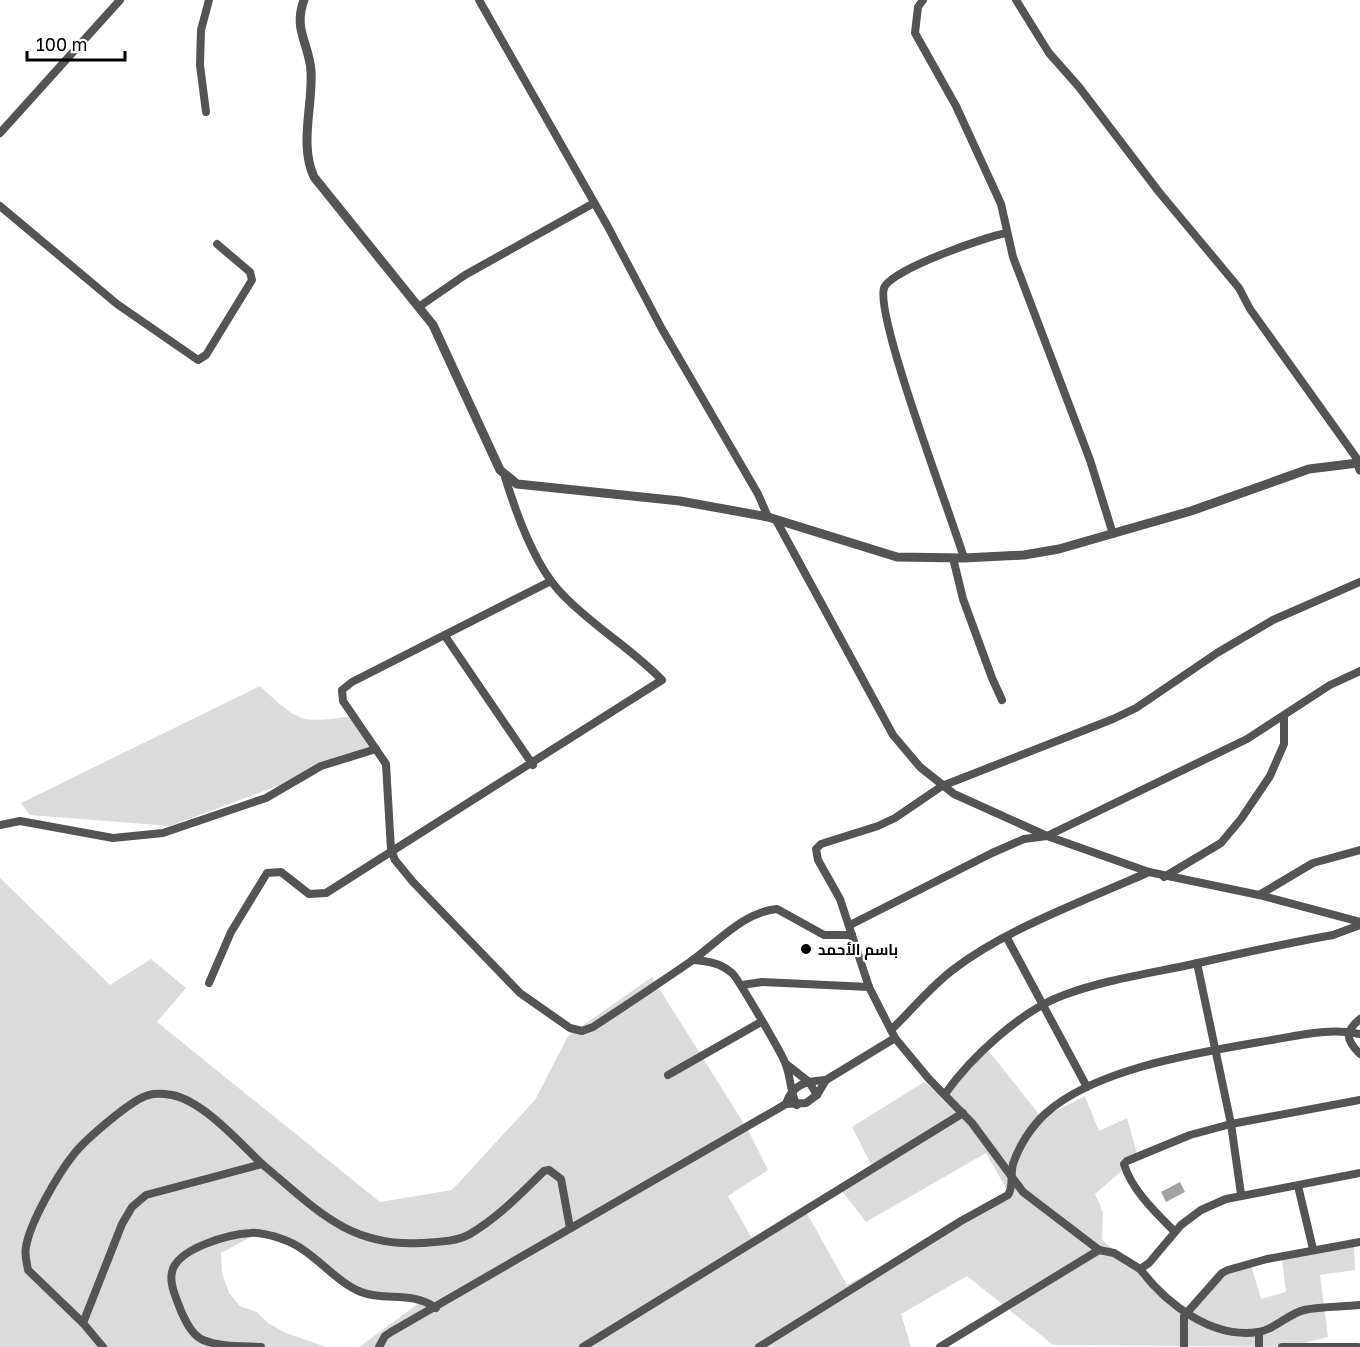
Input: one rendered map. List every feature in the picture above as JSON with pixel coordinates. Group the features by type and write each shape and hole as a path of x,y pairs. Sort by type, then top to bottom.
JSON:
{"street":[{"path":"0,133 120,0"},
{"path":"206,112 201,30 209,0"},
{"path":"208,983 231,932 267,873 281,872 309,894 326,893 391,850 533,765 662,680 570,602 551,581 515,508 505,477 433,325 314,177 310,167 308,146 311,69 299,19 304,0"},
{"path":"479,0 893,735 906,753 954,794 1047,836 1149,873 1259,894 1360,924"},
{"path":"923,0 918,7 915,33 956,106 1001,204 1013,257 1090,460 1113,534"},
{"path":"505,477 517,484 528,486 640,495 772,518 897,557 964,558 1032,554 1113,534 1191,511 1309,469 1359,466 1325,412 1250,309 1239,288 1159,192 1080,87 1048,52 1016,0"},
{"path":"420,306 465,275 594,203"},
{"path":"0,207 117,303 198,360 206,355 252,280 250,272 217,244"},
{"path":"964,558 897,358 887,319 884,289 890,280 914,267 967,244 1007,233"},
{"path":"953,558 963,599 1002,700"},
{"path":"551,581 352,681 342,690 343,701 386,764 391,850 395,860 413,882 520,993 570,1028 582,1031 593,1028 693,960 721,937 754,917 772,910 783,911 824,935 852,935"},
{"path":"1360,582 1273,620 1217,652 1136,708 942,786 895,818 861,833 821,844 816,849 818,860 840,899 850,925 869,987 893,1034 993,1149 1023,1192 1045,1212 1099,1250 1114,1253 1140,1269 1156,1289 1185,1313 1214,1326 1259,1332 1304,1310 1360,1305"},
{"path":"445,636 533,765"},
{"path":"850,925 992,853 1024,839 1047,836 1247,739 1330,685 1360,670"},
{"path":"1164,877 1221,843 1241,819 1270,776 1284,744 1284,716"},
{"path":"0,825 20,821 113,838 164,833 266,798 321,766 376,749"},
{"path":"1259,894 1313,864 1360,850"},
{"path":"379,1347 385,1336 786,1104 806,1103 817,1095 826,1080 893,1034 948,973 1066,907 1149,873"},
{"path":"945,1094 976,1058 1027,1016 1062,996 1116,980 1333,935 1360,924"},
{"path":"1007,938 1087,1087"},
{"path":"693,960 715,963 725,968 742,985 786,1064 797,1105"},
{"path":"1197,963 1231,1124 1241,1194"},
{"path":"742,985 762,982 869,987"},
{"path":"1360,1019 1348,1032 1348,1043 1360,1054"},
{"path":"669,1075 761,1022"},
{"path":"759,1347 961,1221 1008,1195 1013,1164 1027,1136 1044,1115 1087,1087 1153,1065 1216,1050 1323,1031 1360,1034"},
{"path":"786,1064 809,1082 817,1095"},
{"path":"786,1104 792,1089 809,1082 826,1080"},
{"path":"103,1347 83,1323 28,1270 25,1248 36,1220 69,1161 95,1133 121,1112 148,1095 170,1095 190,1100 331,1221 366,1239 381,1243 442,1242 468,1235 516,1201 544,1171 549,1170 561,1179 570,1228"},
{"path":"1174,1231 1153,1210 1124,1164 1180,1139 1231,1124 1360,1100"},
{"path":"583,1347 963,1113"},
{"path":"83,1323 122,1224 132,1208 146,1195 262,1164"},
{"path":"1140,1269 1149,1263 1174,1231 1201,1210 1241,1194 1298,1186 1360,1173"},
{"path":"1298,1186 1313,1249"},
{"path":"261,1347 210,1343 200,1339 186,1324 175,1295 172,1271 181,1258 215,1239 252,1232 283,1239 304,1250 358,1291 370,1295 406,1296 427,1302 436,1308"},
{"path":"1184,1347 1182,1319 1185,1313 1222,1273 1313,1249 1360,1242"},
{"path":"940,1347 1099,1250"},
{"path":"1259,1332 1260,1347"},
{"path":"1282,1347 1358,1347"}],"shaded area":[{"path":"260,686 283,707 301,718 321,720 353,716 380,748 170,826 30,815 21,803"},
{"path":"0,878 110,985 151,959 186,988 157,1022 380,1202 452,1190 535,1100 568,1036 652,977 748,1130 768,1170 728,1196 753,1240 804,1208 847,1285 1010,1195 986,1153 866,1222 839,1187 872,1166 852,1127 924,1082 943,1097 988,1050 1042,1118 1085,1096 1099,1131 1127,1118 1138,1157 1095,1194 1103,1212 1102,1240 1188,1313 1227,1274 1250,1261 1261,1299 1286,1292 1282,1260 1354,1246 1355,1270 1320,1275 1328,1337 1288,1347 1053,1345 967,1276 901,1314 911,1347 359,1347 419,1303 369,1295 272,1232 262,1231 221,1253 222,1273 229,1293 240,1306 257,1312 268,1323 286,1333 326,1347 0,1347"},
{"path":"1180,1182 1185,1192 1166,1202 1161,1192"}],"place":[{"name":"باسم الأحمد","path":"806,949"}]}
